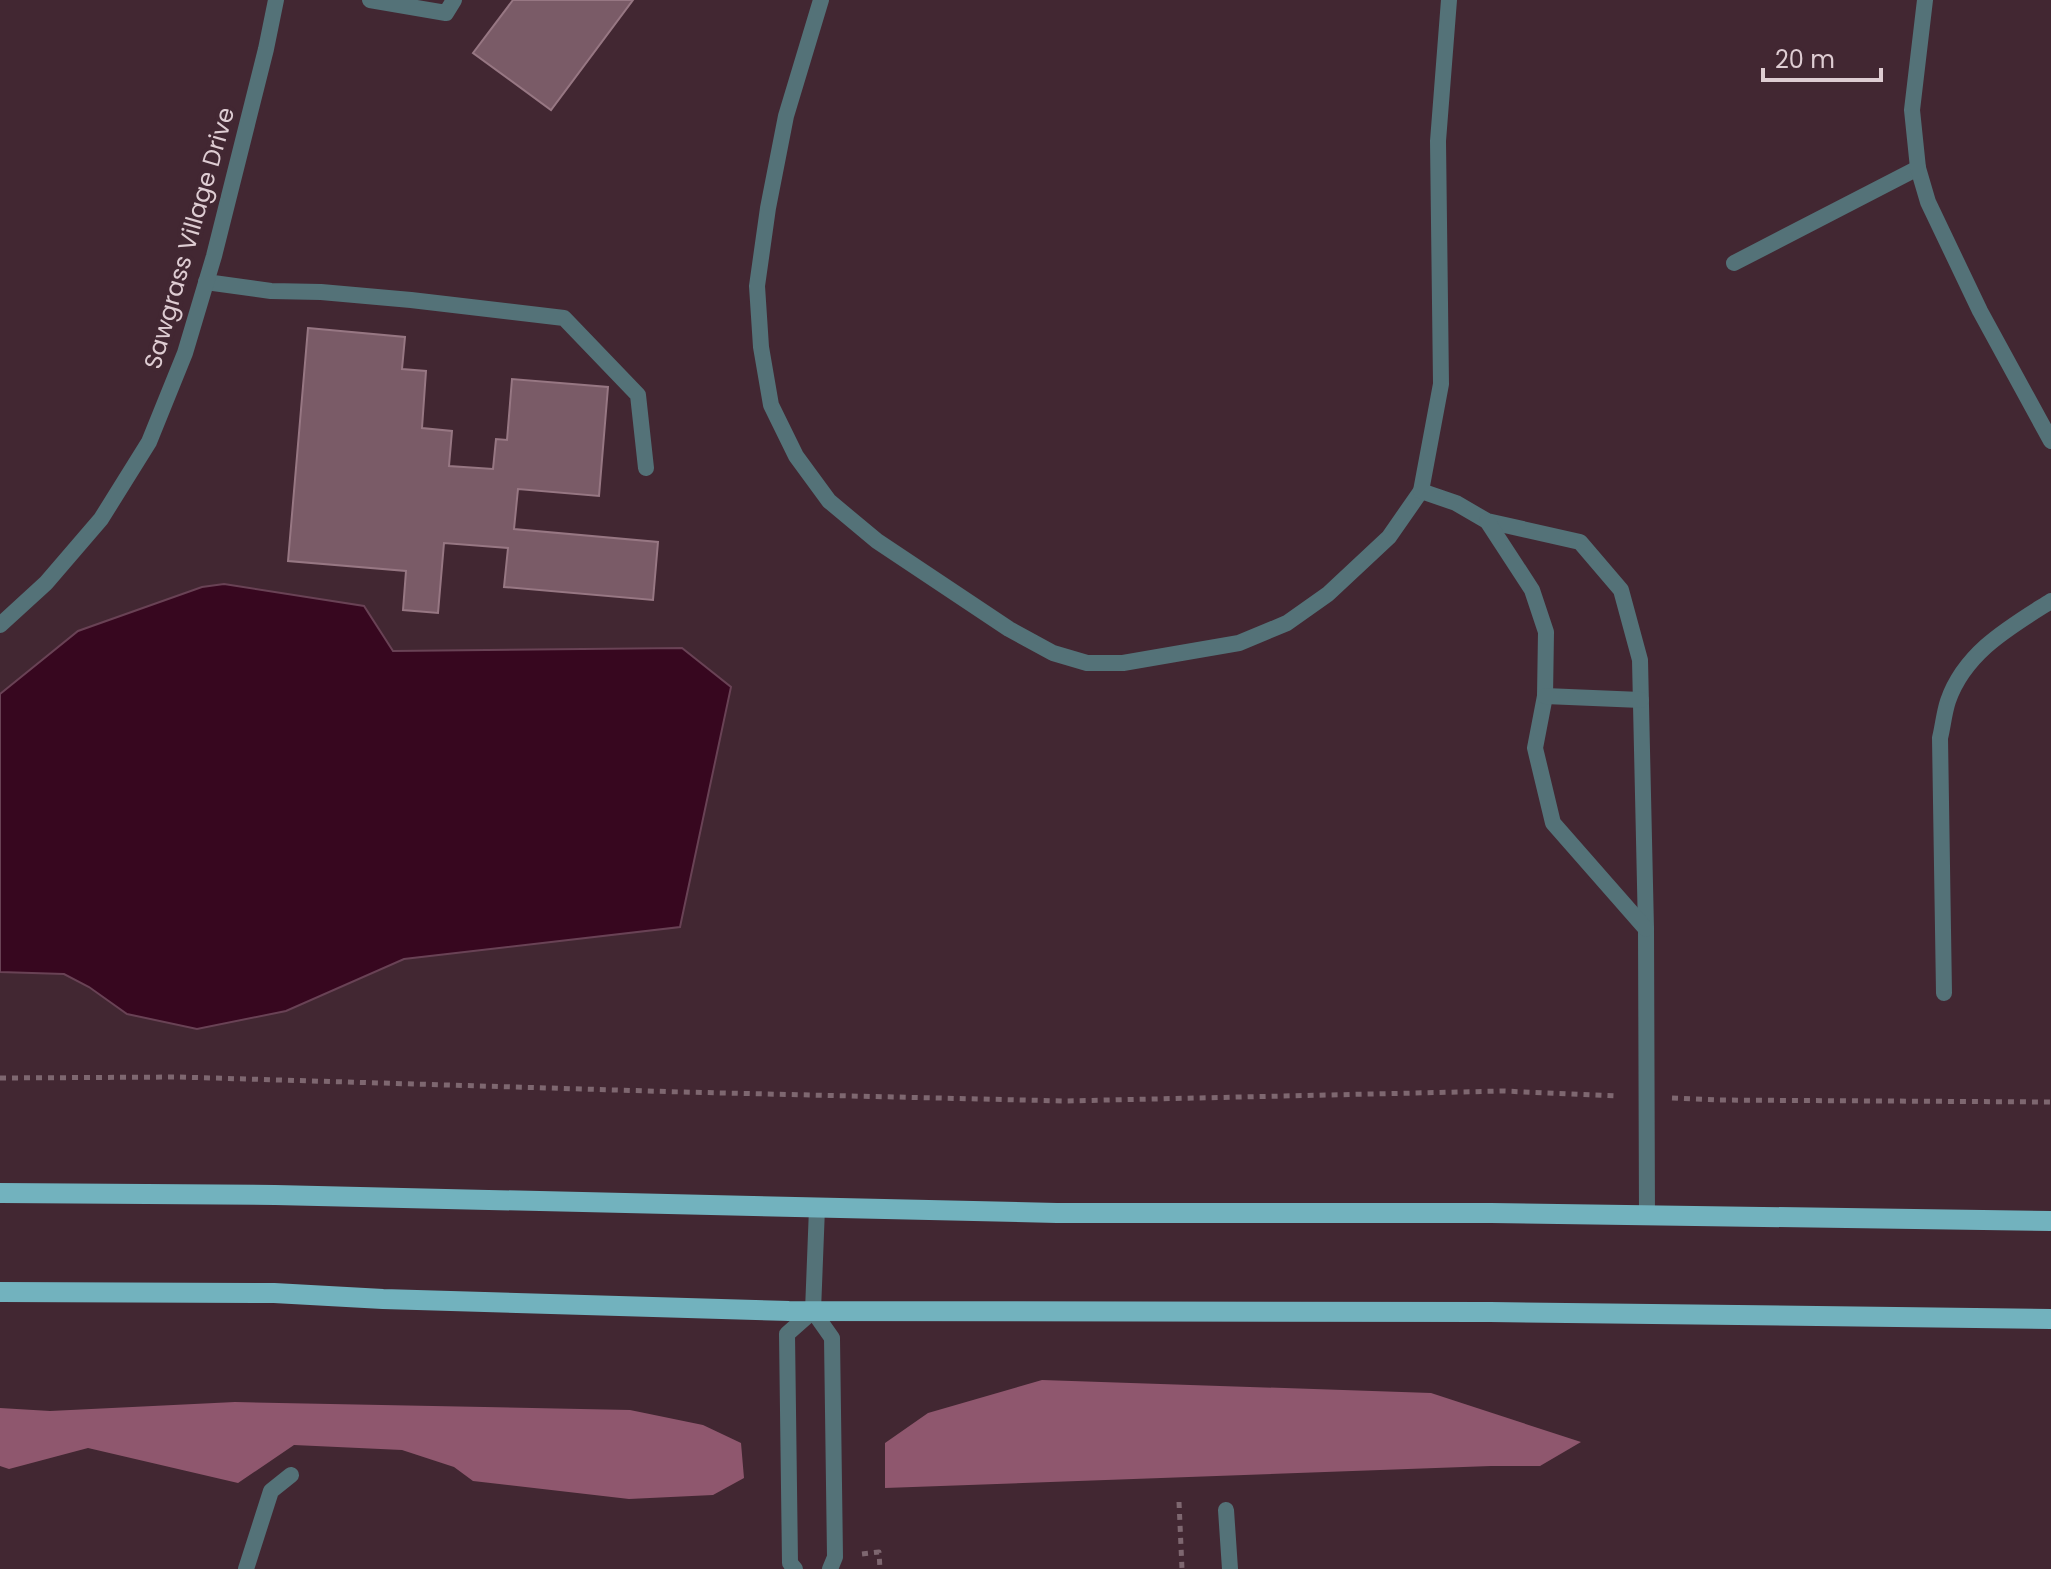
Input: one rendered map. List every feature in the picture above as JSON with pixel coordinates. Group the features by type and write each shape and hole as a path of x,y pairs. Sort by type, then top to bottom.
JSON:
{"main road":[{"path":"0,1193 275,1195 1057,1213 1647,1215 2051,1221"},
{"path":"0,1292 274,1293 813,1311 1464,1311 2051,1319"}],"street":[{"name":"Sawgrass Village Drive","path":"0,625 46,583 101,519 149,442 185,353 206,282 276,0"},
{"path":"373,0 446,13 454,0"},
{"path":"821,0 786,116 757,286 761,347 771,405 796,456 829,501 877,541 1009,629 1053,653 1087,663 1123,663 1239,643 1287,623 1328,594 1389,537 1421,491 1441,384 1438,141 1449,0"},
{"path":"1925,0 1912,110 1918,168 1928,202 1980,311 2051,441"},
{"path":"1734,263 1918,168"},
{"path":"206,282 271,291 411,300 564,318 638,395 646,468"},
{"path":"1421,491 1456,503 1487,521 1580,542 1621,590 1640,660 1646,929 1647,1215"},
{"path":"1487,521 1532,590 1546,632 1545,696 1535,748 1553,823 1646,929"},
{"path":"1944,993 1940,738 1948,700 1967,665 1999,634 2051,601"},
{"path":"1545,696 1641,700"},
{"path":"817,1208 813,1311 832,1338 835,1557 830,1569"},
{"path":"795,1569 790,1563 787,1334 813,1311"},
{"path":"246,1569 271,1491 291,1475"},
{"path":"1226,1510 1230,1569"}],"path":[{"path":"0,1078 179,1077 1065,1101 1503,1091 1732,1101 2051,1102"},
{"path":"1179,1502 1182,1569"}],"shaded area":[{"path":"224,584 364,606 393,651 682,648 731,687 680,927 404,959 286,1011 197,1029 127,1014 89,987 64,974 0,972 0,694 78,631 202,587"},
{"path":"1042,1380 1431,1393 1581,1442 1540,1466 885,1488 885,1443 928,1413"},
{"path":"235,1402 630,1410 703,1425 741,1443 744,1478 713,1495 629,1499 473,1481 454,1467 402,1450 294,1445 238,1483 88,1448 9,1469 0,1466 0,1408 50,1411"}],"building":[{"path":"513,0 633,0 551,110 473,53"},
{"path":"308,328 405,337 402,369 426,371 422,428 452,431 449,466 493,469 496,439 507,440 512,379 608,387 599,496 518,489 514,529 658,542 653,600 504,587 508,548 444,543 438,613 403,610 406,571 288,561"}]}
